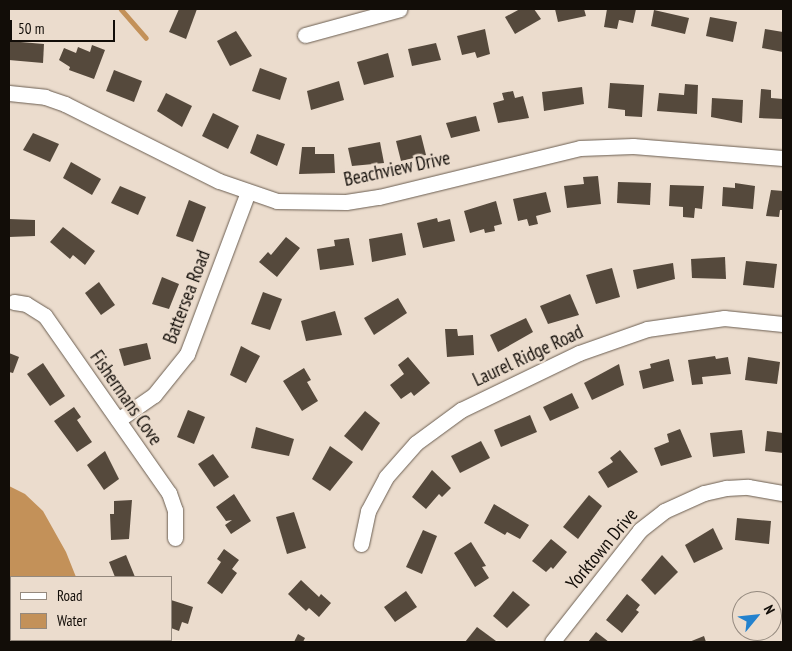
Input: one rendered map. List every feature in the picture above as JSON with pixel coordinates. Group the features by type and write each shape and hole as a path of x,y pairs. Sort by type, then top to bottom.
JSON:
{"street":[{"path":"305,35 400,9"},
{"name":"Beachview Drive","path":"9,93 45,97 65,104 248,192 277,201 346,202 379,197 556,152 610,145 783,158"},
{"name":"Battersea Road","path":"118,420 154,395 187,354 248,192"},
{"name":"Fishermans Cove","path":"14,302 35,308 45,316 169,493 175,510 175,538"},
{"name":"Laurel Ridge Road","path":"361,544 368,511 386,477 416,443 461,410 579,353 647,330 724,318 783,324"},
{"name":"Yorktown Drive","path":"552,642 640,530 664,511 697,495 726,488 748,488 783,493"}],"water":[{"path":"9,486 25,494 43,511 66,552 76,576 10,576 10,641 113,642 9,642"}],"building":[{"path":"179,9 197,9 186,39 169,32"},
{"path":"520,9 534,9 541,19 515,34 505,17"},
{"path":"555,9 584,9 586,16 558,22"},
{"path":"607,9 636,9 633,23 619,20 617,29 604,27"},
{"path":"654,10 689,18 685,34 651,26"},
{"path":"710,17 737,22 733,42 706,36"},
{"path":"485,29 490,54 477,58 475,52 462,55 457,36"},
{"path":"765,29 783,32 783,52 762,48"},
{"path":"236,31 252,56 230,66 217,41"},
{"path":"9,41 44,44 43,63 9,60"},
{"path":"436,43 441,60 412,66 408,49"},
{"path":"92,45 105,50 94,79 69,70 70,67 59,60 64,48 76,53 78,47 90,52"},
{"path":"388,53 394,77 364,85 357,62"},
{"path":"260,68 287,78 280,100 252,91"},
{"path":"114,70 142,81 134,102 106,91"},
{"path":"339,81 344,100 311,110 307,91"},
{"path":"610,83 644,85 642,117 625,116 625,110 608,108"},
{"path":"685,84 698,85 697,114 657,111 659,93 684,95"},
{"path":"582,87 584,104 544,111 542,92"},
{"path":"761,89 771,90 771,98 783,99 783,119 759,118"},
{"path":"513,91 515,98 523,96 529,118 498,123 493,103 504,100 502,93"},
{"path":"166,93 192,106 182,127 157,111"},
{"path":"712,98 743,100 742,123 711,117"},
{"path":"213,113 239,126 228,149 202,136"},
{"path":"476,116 480,131 451,138 446,123"},
{"path":"33,133 59,144 50,162 23,150"},
{"path":"257,134 285,144 277,166 250,153"},
{"path":"421,135 426,155 401,161 396,141"},
{"path":"380,142 384,163 352,166 348,148"},
{"path":"302,147 315,147 315,154 334,154 335,173 299,174"},
{"path":"71,162 101,179 92,195 63,178"},
{"path":"598,176 601,204 567,208 564,186 584,184 583,177"},
{"path":"618,182 651,183 650,205 617,203"},
{"path":"735,183 755,186 753,209 722,206 723,187 735,188"},
{"path":"670,185 704,186 702,209 695,208 694,218 683,217 683,207 669,206"},
{"path":"120,186 146,197 138,215 111,203"},
{"path":"771,190 783,191 783,210 780,210 779,217 766,216"},
{"path":"546,192 551,212 536,216 538,224 529,226 527,219 518,221 513,199"},
{"path":"189,200 206,207 193,242 176,236"},
{"path":"496,201 502,224 494,226 495,231 485,233 484,229 470,233 464,211"},
{"path":"437,218 438,222 450,219 455,241 423,248 417,223"},
{"path":"9,219 35,220 35,236 9,237"},
{"path":"63,227 95,251 85,265 73,255 70,259 50,242"},
{"path":"402,233 406,255 372,262 369,239"},
{"path":"286,237 300,248 277,277 259,262 268,252 271,255"},
{"path":"349,238 354,265 320,270 317,249 335,246 334,240"},
{"path":"725,257 726,279 692,278 691,259"},
{"path":"746,261 777,264 774,288 743,285"},
{"path":"673,263 675,279 637,289 633,270"},
{"path":"612,268 620,297 596,304 586,275"},
{"path":"162,277 179,284 169,309 152,304"},
{"path":"99,282 115,305 101,315 85,293"},
{"path":"263,292 282,299 270,330 251,324"},
{"path":"570,294 579,315 548,324 540,306"},
{"path":"398,298 407,313 374,335 364,318"},
{"path":"335,311 342,335 306,341 301,321"},
{"path":"526,318 533,332 498,352 490,335"},
{"path":"445,329 457,329 458,336 473,335 474,355 447,357"},
{"path":"147,343 151,359 124,366 119,349"},
{"path":"241,346 260,356 246,383 230,375"},
{"path":"9,353 19,357 13,373 9,372"},
{"path":"715,356 716,359 728,357 731,374 702,377 703,384 692,385 688,360"},
{"path":"408,357 430,383 414,396 411,392 401,399 390,385 404,374 398,365"},
{"path":"748,357 780,362 777,384 745,380"},
{"path":"669,359 674,381 643,389 639,371 651,368 650,364"},
{"path":"43,363 65,396 50,406 27,374"},
{"path":"619,364 624,385 592,400 584,383"},
{"path":"304,368 311,380 307,382 318,401 302,411 283,381"},
{"path":"572,393 579,408 550,421 543,407"},
{"path":"74,407 81,417 77,420 92,442 77,452 54,421"},
{"path":"188,410 205,417 194,444 177,437"},
{"path":"365,411 380,423 362,451 344,436"},
{"path":"530,415 537,432 501,447 494,430"},
{"path":"256,427 294,439 289,456 251,448"},
{"path":"680,429 692,457 661,466 654,448 669,442 667,434"},
{"path":"742,430 745,453 713,457 710,433"},
{"path":"767,431 783,433 783,453 765,451"},
{"path":"481,441 490,458 460,473 451,456"},
{"path":"330,446 353,462 330,491 312,479"},
{"path":"620,450 638,472 608,488 598,472 613,462 610,458"},
{"path":"105,451 119,479 104,490 87,465"},
{"path":"213,454 229,477 214,487 198,464"},
{"path":"432,470 451,488 442,497 439,494 426,509 412,497"},
{"path":"234,494 251,521 231,534 225,525 232,520 226,521 216,507"},
{"path":"589,495 602,506 578,539 563,527"},
{"path":"132,500 129,539 111,540 110,514 114,514 114,501"},
{"path":"494,504 529,525 520,539 507,532 505,535 484,523"},
{"path":"294,512 306,548 287,554 276,517"},
{"path":"737,518 771,521 769,544 735,540"},
{"path":"713,528 723,549 694,563 685,545"},
{"path":"423,530 437,536 422,574 406,567"},
{"path":"551,539 567,552 553,569 551,567 546,572 532,561"},
{"path":"471,542 486,566 482,567 489,578 475,587 454,553"},
{"path":"224,549 239,560 232,569 237,573 222,594 207,583 221,562 217,559"},
{"path":"126,555 135,576 115,576 109,562"},
{"path":"662,555 678,572 655,595 641,580"},
{"path":"301,580 319,597 321,594 331,603 319,617 309,608 306,611 288,594"},
{"path":"406,591 417,607 395,622 384,607"},
{"path":"513,591 530,605 507,628 493,616"},
{"path":"627,594 640,605 636,610 639,612 622,633 606,620"},
{"path":"172,600 193,607 188,624 182,622 179,631 172,628"},
{"path":"477,627 496,641 465,642"},
{"path":"596,632 609,642 588,642"},
{"path":"298,634 305,638 303,642 294,642"},
{"path":"704,636 706,642 689,642"}],"waterway":[{"path":"121,9 146,38"}]}
